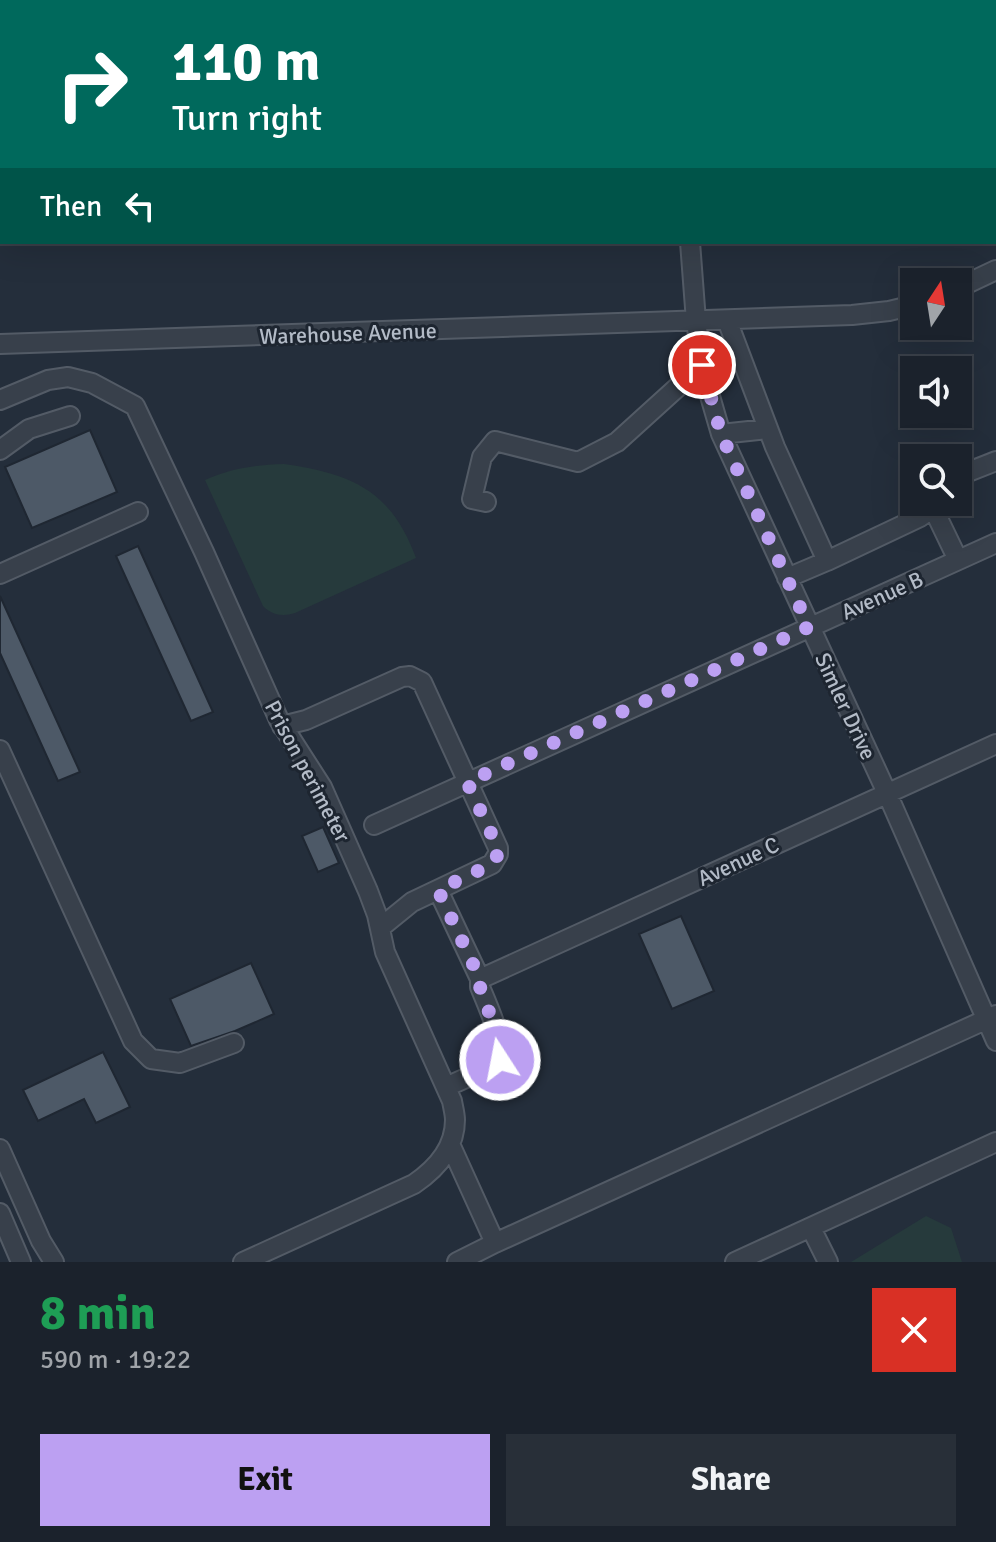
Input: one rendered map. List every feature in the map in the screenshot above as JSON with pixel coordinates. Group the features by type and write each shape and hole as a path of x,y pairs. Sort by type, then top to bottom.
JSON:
{"street":[{"name":"Simler Drive","path":"690,244 702,365 721,434 991,1017 996,1041"},
{"path":"972,281 996,270"},
{"name":"Warehouse Avenue","path":"0,344 727,320 852,315 900,308"},
{"path":"727,320 768,429 827,561"},
{"path":"486,502 472,499 482,457 495,441 578,462 617,442 702,365"},
{"name":"Prison perimeter","path":"0,400 48,380 68,377 92,383 135,406 282,726 322,787 368,891 385,952 452,1101 455,1121 450,1144"},
{"path":"0,450 29,429 70,416"},
{"path":"721,434 768,429"},
{"path":"972,470 996,461"},
{"path":"0,574 138,512"},
{"path":"787,578 921,516"},
{"path":"938,516 958,560"},
{"name":"Avenue B","path":"374,825 996,543"},
{"path":"282,726 306,720 402,677 410,676 422,682 498,848 498,854 492,864 412,902 380,928"},
{"name":"Avenue C","path":"480,979 996,744"},
{"path":"0,750 133,1041 151,1059 180,1063 234,1043"},
{"path":"438,890 480,979 499,1040 500,1060 446,1087"},
{"path":"457,1262 991,1017"},
{"path":"735,1262 755,1258 811,1228 996,1142"},
{"path":"450,1144 495,1243"},
{"path":"243,1262 414,1184 431,1172 450,1144"},
{"path":"0,1149 41,1241 54,1262"},
{"path":"0,1213 21,1262"},
{"path":"811,1228 828,1262"}],"green space":[{"path":"284,464 330,473 366,489 394,516 416,558 295,613 278,614 266,609 205,480 244,468"},
{"path":"926,1216 951,1228 962,1262 851,1262"}],"building":[{"path":"90,430 117,492 32,528 5,467"},
{"path":"138,546 213,712 191,721 116,556"},
{"path":"0,596 80,772 58,781 0,653"},
{"path":"323,827 339,863 318,872 302,836"},
{"path":"681,916 714,991 672,1009 639,934"},
{"path":"251,963 274,1014 191,1046 170,999"},
{"path":"103,1052 130,1107 96,1123 84,1099 38,1121 23,1090"}],"route":[{"path":"500,1060 499,1040 480,979 438,890 492,864 498,854 467,782 809,627 721,434 702,365"}]}
